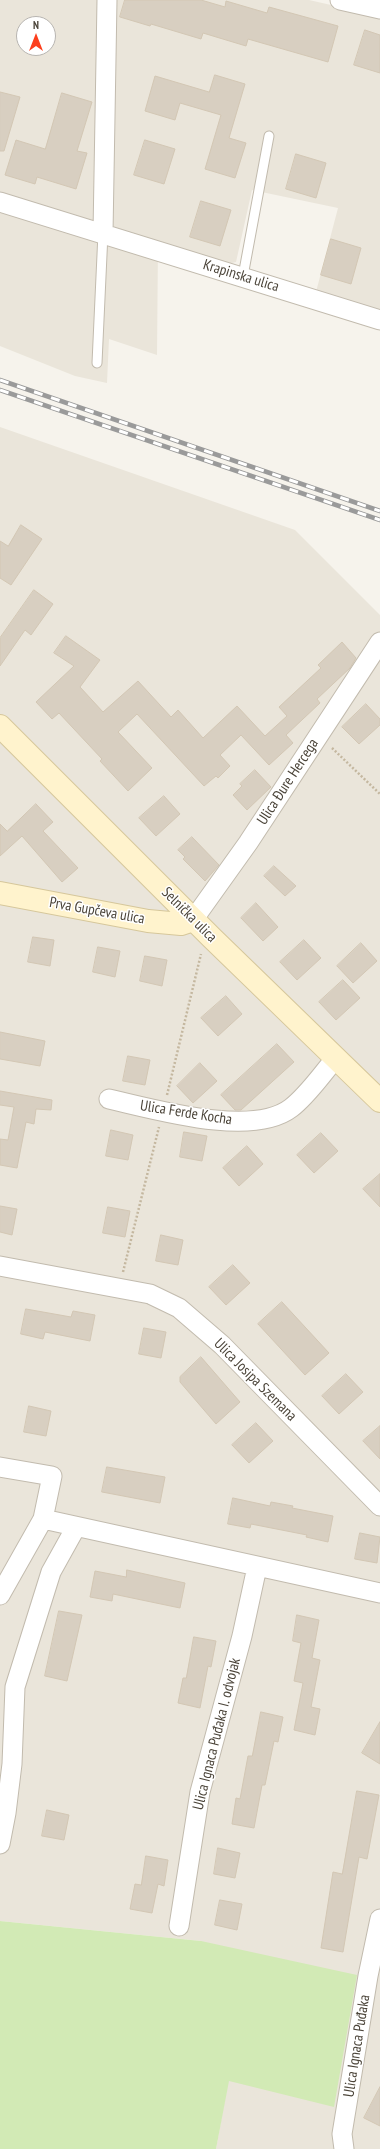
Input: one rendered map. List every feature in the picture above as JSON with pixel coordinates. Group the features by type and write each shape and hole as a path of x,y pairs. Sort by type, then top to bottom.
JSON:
{"street":[{"path":"102,233 107,0"},
{"path":"340,0 380,9"},
{"name":"Krapinska ulica","path":"0,202 243,276 380,320"},
{"name":"Ulica Đure Hercega","path":"193,920 244,849 380,642"},
{"name":"Selnička ulica","path":"0,726 193,920 380,1101"},
{"name":"Prva Gupčeva ulica","path":"0,893 148,921 181,924 193,920"},
{"name":"Ulica Ferde Kocha","path":"109,1099 221,1121 240,1121 274,1117 290,1109 303,1097 336,1058"},
{"name":"Ulica Josipa Szemana","path":"0,1266 150,1294 179,1308 222,1345 380,1506"},
{"path":"0,1467 52,1476 43,1519 0,1594"},
{"path":"43,1519 380,1593"},
{"path":"0,1844 6,1814 12,1764 15,1687 51,1572 76,1527"},
{"name":"Ulica Ignaca Puđaka I. odvojak","path":"179,1926 200,1792 242,1636 257,1567"},
{"name":"Ulica Ignaca Puđaka","path":"344,2149 342,2134 374,1980 380,1919"}],"lane":[{"path":"243,276 269,136"},
{"path":"97,363 102,233"}],"path":[{"path":"318,735 380,794"}],"shaded area":[{"path":"0,0 309,0 362,12 380,0 380,312 316,292 338,208 252,190 236,262 227,264 158,243 157,355 109,339 107,383 75,376 0,346"},
{"path":"0,427 295,530 380,615 380,2149 216,2149 228,2081 201,1941 0,1921"}],"green space":[{"path":"0,1921 201,1941 357,1975 334,2107 229,2081 216,2149 0,2149"}],"building":[{"path":"125,0 201,0 225,7 226,1 267,13 269,7 338,26 328,62 248,39 246,46 203,33 201,39 151,24 150,26 120,17"},
{"path":"365,30 380,35 380,73 354,65"},
{"path":"215,75 245,84 229,138 246,143 235,178 205,169 221,115 180,103 175,120 145,111 155,76 209,92"},
{"path":"0,92 20,97 4,151 0,151"},
{"path":"62,93 92,102 77,151 87,153 76,189 37,177 35,184 5,175 16,140 45,149"},
{"path":"145,140 175,149 164,184 134,175"},
{"path":"296,154 326,163 316,198 286,189"},
{"path":"201,201 231,210 220,246 190,237"},
{"path":"331,239 361,248 351,284 321,275"},
{"path":"21,525 42,539 11,585 0,578 0,541 8,546"},
{"path":"34,590 53,604 31,635 25,630 0,666 0,638"},
{"path":"66,636 100,660 80,687 103,712 138,681 171,717 178,710 203,738 237,706 265,736 287,716 279,707 321,668 318,665 342,642 356,658 350,668 317,699 320,703 286,735 293,743 269,765 241,735 220,755 230,766 218,778 216,776 204,786 137,714 118,732 152,768 128,791 100,761 102,759 59,713 52,719 36,702 74,666 54,653"},
{"path":"366,704 380,719 380,725 359,744 342,727"},
{"path":"255,770 271,787 247,810 233,795 242,786 240,784"},
{"path":"164,796 180,814 156,836 139,818"},
{"path":"36,804 53,822 43,831 78,868 62,882 22,836 0,856 0,824 7,831"},
{"path":"192,837 219,865 205,881 183,859 185,857 178,850"},
{"path":"274,866 296,886 285,896 264,876"},
{"path":"256,903 278,927 263,941 241,918"},
{"path":"33,937 54,940 50,966 28,962"},
{"path":"304,940 321,958 297,980 280,962"},
{"path":"361,943 377,961 353,983 337,966"},
{"path":"98,947 120,951 115,977 93,972"},
{"path":"145,956 167,960 162,986 140,981"},
{"path":"343,980 360,998 336,1020 319,1002"},
{"path":"226,996 242,1014 218,1036 201,1018"},
{"path":"0,1032 45,1041 40,1066 0,1059"},
{"path":"277,1044 294,1062 241,1110 235,1110 221,1095"},
{"path":"128,1056 150,1060 145,1085 123,1081"},
{"path":"200,1063 217,1081 193,1103 177,1086"},
{"path":"0,1091 52,1100 51,1110 36,1109 34,1124 26,1122 17,1168 0,1165 0,1139 8,1140 14,1107 0,1105"},
{"path":"111,1130 133,1135 128,1160 106,1156"},
{"path":"184,1132 207,1136 202,1161 180,1157"},
{"path":"321,1133 338,1151 314,1173 297,1155"},
{"path":"247,1146 263,1164 239,1186 223,1168"},
{"path":"380,1174 380,1207 363,1189"},
{"path":"0,1206 17,1209 12,1235 0,1232"},
{"path":"108,1207 130,1211 125,1237 103,1233"},
{"path":"161,1235 183,1240 178,1265 156,1261"},
{"path":"233,1265 250,1283 226,1305 209,1287"},
{"path":"282,1302 329,1353 305,1375 258,1324"},
{"path":"26,1309 71,1317 73,1311 95,1315 90,1341 45,1332 43,1339 21,1334"},
{"path":"144,1328 166,1332 161,1358 139,1354"},
{"path":"201,1357 240,1402 216,1424 180,1382 180,1377"},
{"path":"346,1374 363,1392 339,1414 322,1396"},
{"path":"29,1406 51,1411 46,1436 24,1432"},
{"path":"256,1423 273,1441 249,1463 232,1445"},
{"path":"380,1426 380,1459 363,1441"},
{"path":"107,1467 165,1477 160,1503 102,1492"},
{"path":"233,1498 270,1506 271,1502 293,1506 292,1508 333,1516 328,1542 306,1537 307,1535 251,1524 250,1528 228,1524"},
{"path":"360,1533 380,1537 377,1563 355,1559"},
{"path":"127,1570 185,1583 180,1608 113,1594 112,1601 90,1597 95,1571 126,1577"},
{"path":"59,1611 82,1615 67,1681 45,1676"},
{"path":"297,1615 319,1620 312,1658 320,1660 311,1707 320,1709 315,1735 294,1730 303,1683 294,1681 301,1643 293,1641"},
{"path":"194,1637 216,1641 211,1667 208,1666 200,1708 178,1703 183,1678 186,1678"},
{"path":"261,1712 283,1717 278,1742 274,1741 265,1785 262,1785 254,1828 232,1824 236,1798 240,1799 248,1756 252,1756"},
{"path":"380,1722 380,1764 362,1753"},
{"path":"357,1791 379,1795 367,1859 359,1857 343,1952 321,1948 333,1872 342,1874"},
{"path":"47,1810 69,1815 64,1840 42,1836"},
{"path":"218,1848 240,1853 235,1878 214,1874"},
{"path":"146,1856 168,1860 164,1886 158,1884 152,1913 130,1909 135,1884 141,1885"},
{"path":"220,1900 242,1904 237,1930 215,1925"},
{"path":"380,2087 380,2126 364,2118"}],"railway":[{"path":"0,380 380,511"},
{"path":"0,390 380,520"}]}
